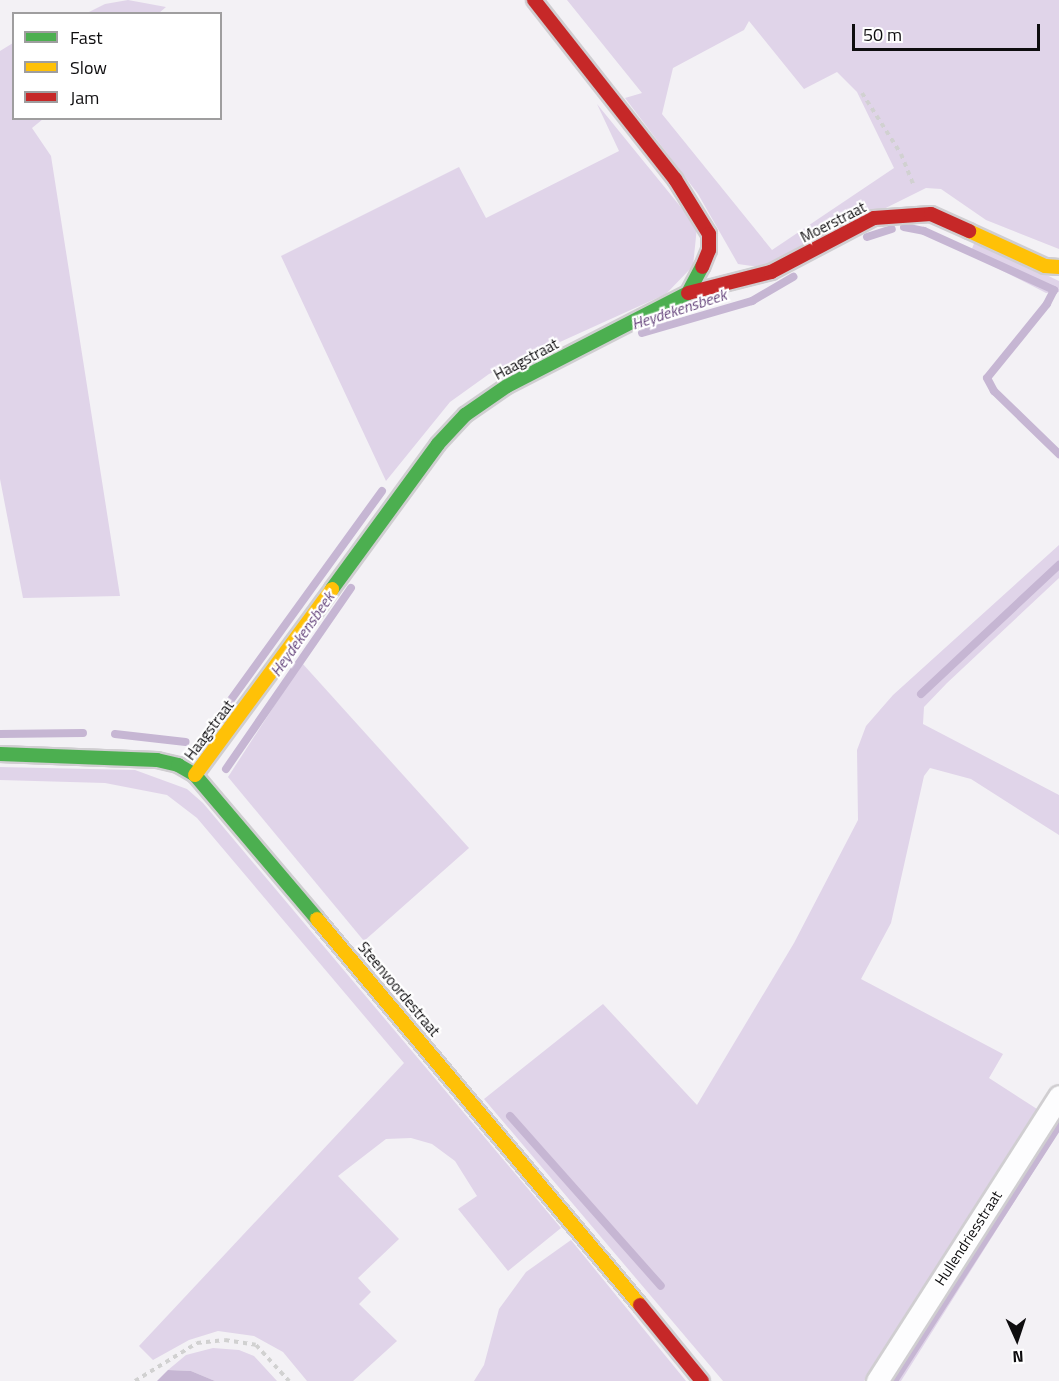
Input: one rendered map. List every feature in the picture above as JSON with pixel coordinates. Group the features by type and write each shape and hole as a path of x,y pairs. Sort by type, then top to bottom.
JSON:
{"street":[{"path":"534,0 622,107 675,178 709,234 709,250 688,293"},
{"name":"Moerstraat","path":"688,293 771,272 874,218 923,214 956,223 1045,266 1059,267"},
{"name":"Haagstraat","path":"195,775 438,444 465,415 507,386 688,293"},
{"name":"Steenvoordestraat","path":"0,754 157,760 178,765 195,775 532,1173 702,1381"},
{"name":"Hullendriesstraat","path":"877,1381 1059,1096"}],"path":[{"path":"862,93 901,154 923,214"},
{"path":"135,1381 197,1343 225,1340 256,1345 289,1381"}],"shaded area":[{"path":"128,0 166,7 160,12 89,12 105,4"},
{"path":"567,0 1059,0 1059,249 986,220 941,189 926,188 765,268 738,264 698,194 625,98 642,93","holes":["749,21 804,89 837,72 857,92 894,168 772,250 662,114 673,68 744,30"]},
{"path":"12,44 12,120 42,120 32,128 51,156 120,596 23,598 0,479 0,51"},
{"path":"597,104 697,227 693,266 666,294 489,374 450,402 386,481 281,256 459,167 486,218 619,151"},
{"path":"975,241 1059,281 1059,292 1046,293 970,254"},
{"path":"1059,545 1059,578 924,707 923,724 1059,795 1059,835 971,779 930,768 924,776 891,923 861,979 1003,1054 989,1078 1037,1109 864,1381 723,1381 484,1099 603,1004 697,1105 794,943 858,820 857,750 866,726 893,695"},
{"path":"302,663 469,848 364,941 228,777"},
{"path":"0,767 135,770 187,789 203,803 561,1228 508,1271 458,1209 477,1196 455,1161 432,1144 411,1138 386,1139 338,1176 399,1239 358,1278 371,1292 359,1304 397,1341 353,1381 307,1381 283,1352 254,1336 218,1331 189,1340 153,1360 139,1346 404,1063 197,818 167,795 105,783 0,780"},
{"path":"1059,1107 1059,1131 901,1381 885,1381"},
{"path":"571,1240 686,1381 474,1381 484,1365 499,1309 526,1272"},
{"path":"213,1348 239,1350 254,1356 277,1381 215,1381 191,1371 168,1370 186,1355"},
{"path":"168,1370 191,1371 215,1381 157,1381"}],"waterway":[{"name":"Heydekensbeek","path":"904,227 924,231 1054,290 1047,304 987,378 994,391 1059,454"},
{"name":"Heydekensbeek","path":"867,237 892,229"},
{"name":"Heydekensbeek","path":"642,333 752,301 793,277"},
{"path":"209,730 382,491"},
{"path":"921,694 1059,565"},
{"name":"Heydekensbeek","path":"226,769 351,588"},
{"name":"Heydekensbeek","path":"0,734 83,733"},
{"name":"Heydekensbeek","path":"115,734 186,742"},
{"path":"510,1116 661,1286"},
{"path":"894,1381 1059,1125"}],"traffic: fast":[{"path":"332,589 438,444 465,415 507,386 688,293 702,267"},
{"path":"0,754 157,760 178,765 195,775 317,919"}],"traffic: slow":[{"path":"969,231 1045,266 1059,267"},
{"path":"195,775 332,589"},
{"path":"317,919 640,1305"}],"traffic: jam":[{"path":"534,0 675,179 709,234 709,250 702,267"},
{"path":"688,293 771,272 874,218 931,214 969,231"},
{"path":"640,1305 702,1381"}]}
